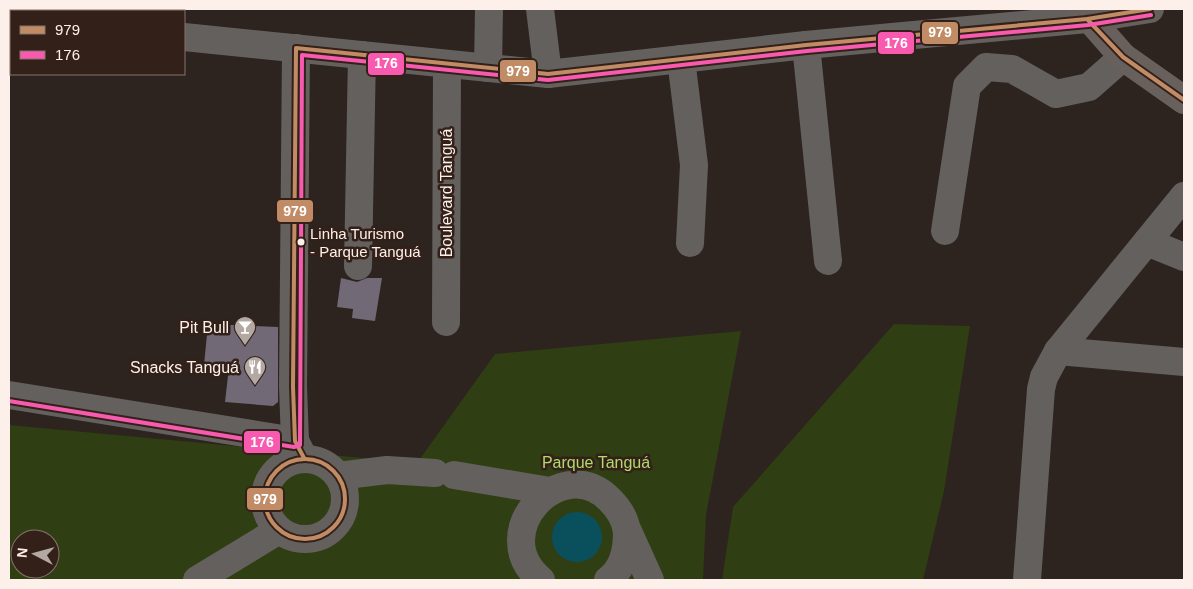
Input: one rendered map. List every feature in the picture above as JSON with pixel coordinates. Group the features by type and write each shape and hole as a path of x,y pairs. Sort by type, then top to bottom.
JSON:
{"main road":[{"path":"1084,14 1123,56 1184,100"}],"street":[{"path":"488,68 489,9"},
{"path":"540,9 548,74"},
{"path":"185,36 548,74 1084,14 1150,9"},
{"path":"806,45 828,261"},
{"path":"9,395 300,449 329,466 338,476 343,486 344,510 339,521 331,530 310,539 299,539 279,530 270,519 265,505 267,485 272,474 292,460 300,449 293,387 296,48"},
{"path":"358,266 362,55"},
{"path":"945,231 967,86 986,67 1012,69 1056,94 1089,86 1123,56"},
{"path":"682,59 694,165 690,243"},
{"name":"Boulevard Tanguá","path":"446,322 447,64"},
{"path":"1027,580 1041,388 1044,377 1058,351 1184,196"},
{"path":"1147,242 1184,256"},
{"path":"1058,351 1184,362"},
{"path":"338,476 387,470 445,474 550,491"},
{"path":"540,580 533,574 523,557 520,538 524,519 534,503 550,491 568,486 588,487 605,495 619,509 650,580"},
{"path":"608,580 622,562 627,546 626,527"},
{"path":"197,580 279,530"}],"green space":[{"path":"894,324 970,326 944,491 923,580 722,580 733,507"},
{"name":"Parque Tanguá","path":"741,331 706,515 703,580 9,580 9,425 417,463 495,354"}],"water":[{"path":"577,512 587,514 595,519 600,527 602,537 600,547 595,555 587,560 577,562 567,560 559,555 554,547 552,537 554,527 559,519 567,514"}],"building":[{"path":"341,278 357,282 367,278 382,278 375,321 352,318 353,309 337,307"},
{"name":"Pit Bull","path":"208,324 278,327 278,402 273,406 225,402 229,367 204,365"}],"transit line":[{"name":"979","path":"304,458 295,441 293,387 296,48 548,74 806,45 1087,19 1150,9"},
{"name":"176","path":"9,401 294,447 300,445 302,55 548,80 807,51 1088,25 1151,15"},
{"name":"979","path":"1087,19 1123,57 1184,100"},
{"name":"979","path":"305,459 320,462 333,471 342,484 345,499 342,514 333,527 320,536 305,539 290,536 277,527 268,514 265,499 268,484 277,471 290,462 305,459"}],"place":[{"name":"Linha Turismo - Parque Tanguá","path":"301,242"},
{"name":"Pit Bull","path":"245,346"},
{"name":"Snacks Tanguá","path":"255,386"}]}
